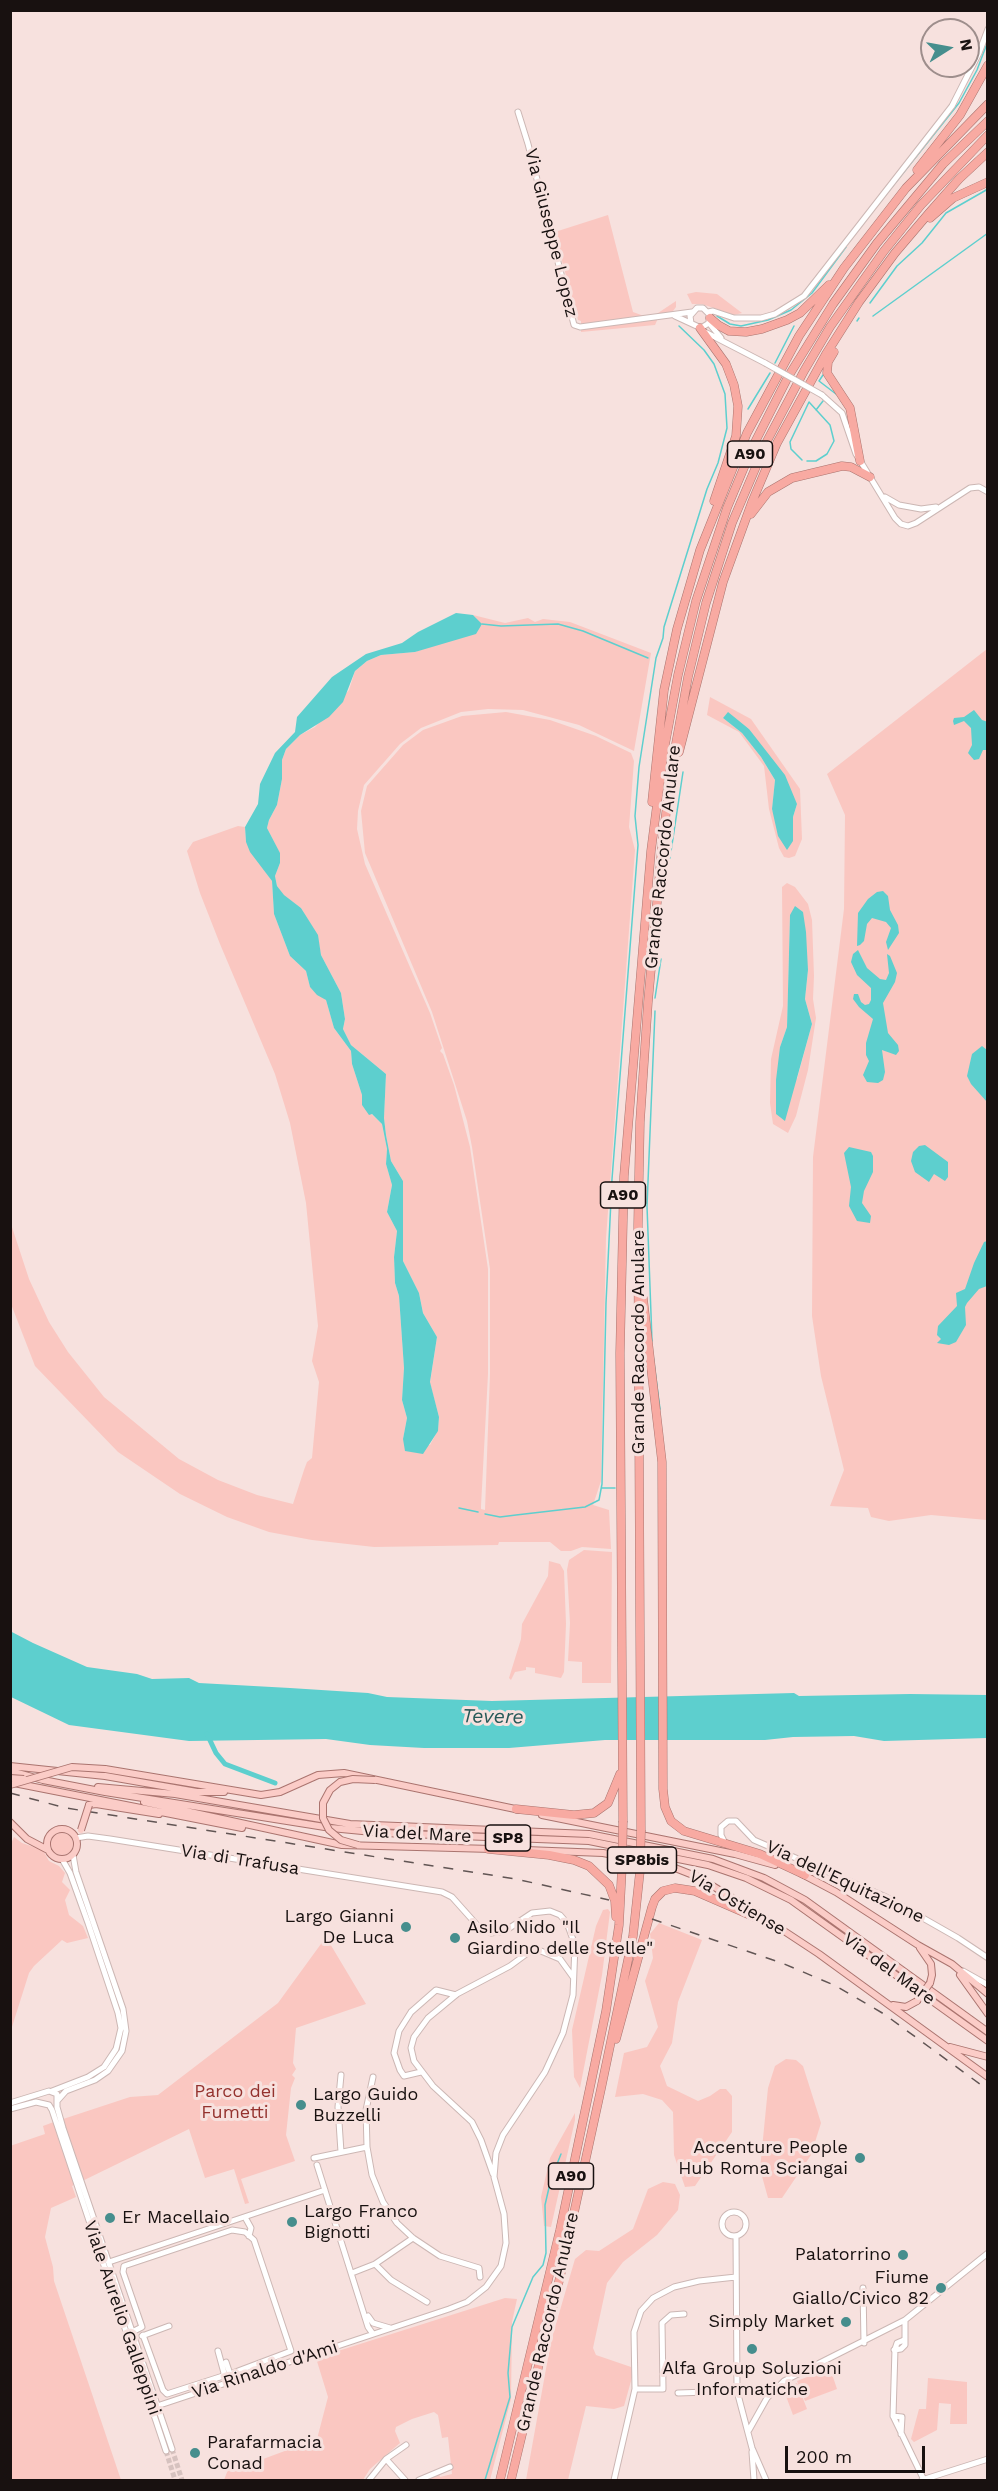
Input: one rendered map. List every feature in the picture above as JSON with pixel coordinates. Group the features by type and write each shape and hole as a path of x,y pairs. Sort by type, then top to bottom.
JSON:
{"highway":[{"path":"891,207 910,178 960,115 987,65"},
{"name":"Grande Raccordo Anulare","path":"500,2481 560,2230 616,1956 623,1821 620,1282 624,1176 651,851 654,773 667,673 680,615 709,526 734,463 769,389 799,336 844,268 891,207 987,104"},
{"name":"Grande Raccordo Anulare","path":"651,851 668,724 689,625 712,548 753,446 788,377 842,291 915,196 943,164 987,121"},
{"name":"Grande Raccordo Anulare","path":"511,2481 560,2277 601,2089 633,1936 640,1871 639,1164 644,1062 658,889 670,779 688,677 706,603 736,513 767,441 808,363 861,282 921,205 987,135"},
{"path":"670,779 710,626 734,551 777,443 826,354 896,253 958,179 987,152"},
{"path":"896,253 924,223 953,198 987,182"},
{"path":"709,318 717,325 738,332 758,330 779,324 805,309 844,268"},
{"path":"860,303 830,358 827,369 830,380 844,396 850,408 860,460"},
{"path":"700,328 729,368 739,413 736,436 716,491 709,526"},
{"path":"734,551 756,506 768,492 782,482 842,466 853,467 870,477"},
{"path":"638,1263 660,1441 663,1797 667,1814 680,1828 694,1835 767,1856 805,1875"},
{"path":"516,1809 581,1815 599,1810 610,1801 619,1777 623,1750"},
{"path":"488,1849 568,1858 580,1861 598,1872 609,1885 615,1901 616,1956"},
{"path":"601,2089 652,1907 660,1893 675,1887 691,1890 780,1928"}],"main road":[{"path":"10,1766 98,1774 203,1792 234,1791"},
{"name":"SP8bis","path":"10,1782 65,1768 86,1767 257,1795 273,1794 312,1777 333,1773 351,1774 375,1780"},
{"name":"Via del Mare","path":"10,1771 105,1792 337,1829 589,1841 708,1865 746,1878 790,1900 987,2041"},
{"path":"358,1845 338,1839 329,1830 324,1821 323,1803 328,1792 340,1782 354,1779 375,1780"},
{"name":"Via Ostiense","path":"375,1780 745,1856 805,1875 952,1964 986,1988"},
{"name":"SP8bis","path":"10,1782 145,1807 185,1817 300,1836"},
{"name":"Via del Mare","path":"82,1787 175,1794 354,1824 589,1834 713,1859 752,1872 805,1900 987,2032"},
{"path":"105,1792 175,1810 300,1836"},
{"path":"10,1822 30,1841 39,1844 54,1857 62,1860 73,1855 77,1849 76,1838 89,1805 96,1803 185,1817"},
{"path":"48,1851 47,1840 55,1831 66,1829 76,1838"},
{"name":"Via Ostiense","path":"300,1836 342,1845 595,1852 670,1866 698,1877 780,1928 987,2077"},
{"path":"884,2002 904,2007 917,2001 930,1983 933,1973 931,1964 918,1945"},
{"path":"934,1954 964,1980 987,2014"},
{"path":"936,2039 958,2050 987,2058"}],"street":[{"name":"Via Giuseppe Lopez","path":"518,112 541,190 574,325 580,327 675,316 700,308 709,318 713,311 734,318 761,318 775,314 804,296 952,106 979,53 987,29"},
{"path":"691,323 692,312"},
{"path":"675,316 822,395 842,414 860,460 897,520 905,525 916,523 972,487 979,487 987,492"},
{"path":"700,328 709,318 724,341"},
{"path":"883,496 902,506 915,508 940,506"},
{"path":"897,520 898,510 902,506"},
{"path":"915,508 918,516 916,523"},
{"name":"Via dell'Equitazione","path":"726,1844 721,1834 721,1827 726,1822 736,1821 754,1840 886,1897 958,1938 987,1958"},
{"name":"Via di Trafusa","path":"76,1838 88,1836 110,1839 450,1895 480,1927 492,1933 505,1931 534,1912 555,1913 564,1919 570,1928 575,1942 576,1957"},
{"path":"10,2109 34,2102 49,2105 58,2100 66,2091 95,2080 108,2071 122,2051 126,2031 123,2008 75,1872 73,1855"},
{"path":"10,2103 88,2077 104,2067 116,2049 121,2028 117,2008 88,1923 70,1873 62,1860"},
{"path":"456,1995 439,1990 411,2012 399,2031 394,2053 399,2070 404,2076 421,2072 412,2054 414,2037 428,2018 456,1995 529,1953 545,1952 560,1959 569,1960 576,1957 568,2016 551,2061 499,2144 495,2156 494,2177"},
{"path":"560,1959 574,1978"},
{"name":"Via Rinaldo d'Ami","path":"157,2406 464,2304 480,2294 494,2278 503,2257 507,2236 504,2209 485,2147 469,2118 441,2094 421,2072"},
{"path":"341,2075 338,2107 341,2152"},
{"path":"373,2077 367,2104 367,2147 371,2172 383,2202 397,2223 412,2238 440,2256 479,2268 480,2277"},
{"path":"50,2091 57,2094 58,2120"},
{"path":"50,2091 44,2099 58,2120 79,2183"},
{"path":"485,2147 499,2144"},
{"path":"367,2147 341,2152 315,2162 373,2334"},
{"path":"485,2147 495,2156"},
{"name":"Viale Aurelio Galleppini","path":"79,2183 109,2262 157,2406 169,2450 79,2183"},
{"path":"109,2262 325,2190"},
{"path":"734,2213 743,2217 745,2223 744,2230 736,2236 727,2234 722,2224 724,2218 734,2213"},
{"path":"242,2232 246,2218"},
{"path":"246,2218 251,2228 249,2236"},
{"path":"133,2335 142,2327 123,2272 124,2266 232,2230 242,2232 254,2240 291,2350 233,2373 227,2362"},
{"path":"736,2236 737,2391 752,2448 754,2481"},
{"path":"352,2273 375,2265 412,2238"},
{"path":"748,2430 767,2398 782,2383 905,2320 987,2253"},
{"path":"375,2265 391,2280 427,2302"},
{"path":"614,2481 635,2390 635,2329 638,2317 644,2307 657,2295 674,2287 699,2281 736,2277"},
{"path":"863,2288 864,2343"},
{"path":"635,2390 663,2389 662,2323 671,2315 684,2314"},
{"path":"905,2320 904,2340 896,2345 894,2350 893,2416 923,2480 987,2459"},
{"path":"370,2323 392,2328"},
{"name":"Via Rinaldo d'Ami","path":"363,2337 370,2323"},
{"path":"133,2335 143,2336 169,2326"},
{"path":"143,2336 163,2391 167,2394 223,2376 218,2351"},
{"path":"678,2393 737,2391"},
{"path":"369,2481 386,2459 406,2445"},
{"path":"752,2448 766,2480 761,2481"},
{"path":"386,2459 405,2481"},
{"path":"419,2481 450,2467"}],"green space":[{"path":"608,215 633,312 644,316 655,315 676,301 676,307 670,315 659,316 655,325 581,332 581,321 578,320 555,235 558,231"},
{"path":"696,292 717,294 742,313 734,315 702,304 692,304 687,294"},
{"path":"473,615 505,623 528,618 535,622 543,619 570,622 651,653 634,751 579,725 523,710 488,709 461,712 421,728 400,744 364,785 358,811 357,829 365,864 430,1013 442,1048 440,1051 454,1085 470,1147 488,1269 488,1374 481,1506 481,1509 485,1510 490,1374 490,1269 472,1147 467,1121 432,1012 365,853 361,811 367,786 403,745 423,730 462,716 506,712 550,720 596,736 631,753 634,761 629,827 635,850 606,1238 601,1481 593,1505 609,1510 611,1549 582,1547 571,1551 561,1551 550,1542 374,1547 312,1540 269,1532 227,1517 180,1494 118,1452 35,1366 11,1304 10,1221 29,1279 49,1322 68,1352 104,1397 179,1459 218,1480 257,1495 293,1504 307,1462 312,1458 319,1382 312,1361 318,1326 306,1203 290,1123 275,1074 220,944 187,851 193,842 238,826 245,827 246,842 272,881 274,914 290,956 306,971 310,987 326,1000 334,1028 351,1051 352,1064 362,1095 362,1105 382,1124 387,1149 386,1164 392,1185 387,1212 397,1231 394,1257 395,1283 399,1296 404,1368 402,1400 407,1418 403,1439 430,1445 438,1430 439,1417 430,1383 437,1337 423,1313 419,1293 403,1261 403,1181 391,1161 386,1135 384,1118 386,1074 351,1045 343,1029 345,1019 341,993 321,955 317,935 301,908 283,895 277,886 275,876 280,863 280,854 267,828 277,805 282,779 282,760 286,749 300,735 315,727 349,690 355,671 367,661 381,655 415,652 482,625"},
{"path":"987,649 987,1520 931,1515 889,1521 871,1517 868,1508 830,1506 844,1470 821,1376 812,1316 813,1157 844,909 845,815 827,774"},
{"path":"710,697 751,719 800,789 802,839 795,856 784,857 779,848 769,809 764,766 739,732 707,715","holes":["728,713 749,729 797,804 793,817 793,841 772,810 775,780 742,733 723,718"]},
{"path":"787,883 795,887 808,904 812,920 813,999 816,1018 808,1070 796,1116 788,1133 773,1124 770,1103 771,1059 783,1006 782,887","holes":["790,915 808,970 805,999 812,1024 797,1079 780,1047 787,1027"]},
{"path":"584,1550 612,1552 611,1683 582,1683 582,1662 568,1661 570,1623 567,1570 569,1560"},
{"path":"549,1561 560,1564 564,1571 566,1624 564,1672 561,1678 535,1673 535,1668 526,1667 526,1670 515,1672 511,1680 509,1678 521,1639 522,1624 548,1576"},
{"path":"62,1833 70,1836 73,1844 70,1852 62,1855 54,1852 51,1844 54,1836"},
{"path":"14,1837 22,1843 43,1850 49,1861 59,1866 65,1873 62,1882 70,1890 65,1900 69,1915 83,1926 88,1938 67,1943 62,1940 34,1966 29,1973 11,2030 10,1846"},
{"path":"608,1909 610,1912 602,1975 580,2088 574,2077 572,2030 596,1926 603,1910"},
{"path":"659,1923 702,1940 678,2002 672,2043 660,2066 667,2086 698,2101 720,2089 726,2089 732,2096 732,2132 695,2186 685,2187 674,2155 673,2112 662,2100 643,2094 615,2097 624,2053 647,2047 658,2027 645,1981 653,1958 650,1934"},
{"name":"Parco dei Fumetti","path":"326,1937 366,2004 296,2028 293,2063 296,2069 292,2075 295,2078 291,2088 286,2135 295,2161 241,2179 249,2203 245,2204 234,2169 205,2178 189,2129 72,2186 76,2197 51,2208 45,2237 53,2267 54,2281 121,2480 11,2480 10,2146 45,2134 43,2126 51,2123 130,2097 158,2095 278,2003"},
{"path":"786,2059 796,2060 803,2066 821,2123 811,2155 782,2198 768,2198 760,2169 768,2088 775,2066"},
{"path":"575,2113 551,2227 544,2226 541,2197 550,2158"},
{"path":"663,2182 675,2184 680,2195 678,2210 657,2235 623,2262 607,2283 593,2348 596,2355 631,2367 633,2374 624,2406 614,2409 586,2406 568,2480 526,2480 551,2341 575,2259 586,2250 599,2251 633,2229 648,2189"},
{"path":"505,2298 517,2299 512,2322 511,2399 490,2480 423,2480 439,2473 440,2477 452,2474 448,2437 442,2438 438,2415 434,2412 396,2427 395,2431 400,2443 370,2469 363,2480 224,2480 229,2467 231,2471 317,2439 328,2397 316,2358"},
{"path":"830,2368 837,2389 805,2401 797,2381"},
{"path":"928,2378 967,2382 967,2424 950,2424 951,2404 939,2403 937,2430 914,2442 911,2439 919,2409 926,2409"},
{"path":"797,2383 807,2409 793,2415 783,2388"}],"water":[{"path":"456,613 473,615 482,624 476,634 415,652 381,655 367,661 355,671 343,702 329,717 300,735 286,749 282,760 282,779 277,805 267,828 280,853 280,863 275,876 277,886 284,895 301,908 318,935 321,955 341,993 345,1019 343,1029 351,1045 386,1074 384,1118 386,1135 391,1161 403,1181 403,1261 419,1293 423,1313 437,1337 430,1382 439,1417 438,1431 423,1454 405,1451 403,1439 407,1418 402,1400 404,1368 399,1296 395,1283 394,1257 397,1231 387,1212 392,1185 386,1164 387,1149 382,1124 372,1114 369,1115 362,1105 362,1095 352,1064 351,1051 334,1028 326,1000 310,987 306,971 290,956 274,914 272,881 250,852 246,842 245,827 258,804 260,784 275,753 295,732 297,717 332,677 366,654 402,643 418,632"},
{"path":"974,710 982,720 988,722 987,750 983,750 979,759 974,760 968,753 972,745 971,728 964,721 954,725 953,721 954,718 964,717"},
{"path":"728,712 749,729 785,775 797,804 793,817 793,841 787,850 778,836 772,809 775,780 742,733 723,718"},
{"path":"883,891 888,896 890,910 898,925 899,933 888,950 886,942 891,928 886,922 872,918 867,924 864,941 857,946 858,913 868,899 877,892"},
{"path":"795,906 803,912 806,932 808,970 805,999 812,1024 785,1121 776,1114 776,1080 780,1047 787,1027 790,915"},
{"path":"858,950 867,968 880,979 886,980 889,973 887,954 897,973 895,982 883,1003 888,1033 898,1045 899,1051 896,1055 882,1050 885,1072 883,1080 878,1083 867,1082 863,1075 869,1061 866,1055 866,1043 873,1019 853,999 854,994 858,994 865,1005 871,1000 871,988 857,975 851,962 853,954"},
{"path":"982,1046 987,1050 987,1102 967,1076 972,1054"},
{"path":"925,1145 948,1162 948,1177 945,1181 934,1174 929,1182 915,1172 911,1161 913,1152 919,1146"},
{"path":"849,1147 871,1152 873,1156 873,1172 864,1191 862,1203 871,1216 870,1223 857,1221 849,1206 851,1187 844,1153"},
{"path":"987,1241 987,1286 979,1289 967,1303 965,1307 966,1325 956,1342 949,1345 937,1343 941,1339 937,1335 938,1326 957,1306 956,1293 965,1289 974,1263 984,1242"},
{"name":"Tevere","path":"10,1631 87,1667 137,1674 152,1679 189,1678 199,1683 368,1693 387,1697 492,1701 794,1693 799,1696 987,1695 987,1738 884,1741 854,1736 765,1740 605,1740 509,1748 424,1748 370,1745 326,1739 189,1741 69,1725 11,1697"}],"waterway":[{"path":"876,207 959,103 977,70 988,41"},
{"path":"870,303 897,266 922,243 946,213 988,189"},
{"path":"873,316 988,233"},
{"path":"717,316 730,324 741,326 768,320 791,310 812,293 846,247"},
{"path":"485,1514 500,1517 585,1507 599,1500 602,1484 606,1303 612,1179 638,845 635,816 639,767 656,658 664,627 707,489 718,463 727,428 725,394 714,364 704,350 679,326"},
{"path":"775,363 794,326"},
{"path":"748,409 770,373"},
{"path":"823,375 819,381 836,394"},
{"path":"816,410 823,401"},
{"path":"802,460 791,449 790,442 809,402 830,425 834,441 827,454 816,461 807,461"},
{"path":"482,624 501,626 558,624 583,631 648,658"},
{"path":"670,858 683,772"},
{"path":"655,998 661,959"},
{"path":"652,1341 647,1206 655,1011"},
{"path":"653,1355 660,1409"},
{"path":"602,1488 615,1488"},
{"path":"459,1508 478,1512"},
{"path":"207,1734 216,1753 225,1764 275,1783"},
{"path":"485,2480 510,2397 508,2373 512,2327 533,2277 543,2265 546,2253 545,2205 551,2179 561,2154"}],"tunnel":[{"path":"172,2449 182,2480"},
{"path":"166,2451 175,2480"}],"railway":[{"path":"10,1793 66,1808 516,1879 609,1900"},
{"path":"652,1919 782,1963 836,1986 884,2014 988,2090"}],"place":[{"name":"Largo Gianni De Luca","path":"406,1927"},
{"name":"Asilo Nido \"Il Giardino delle Stelle\"","path":"455,1938"},
{"name":"Largo Guido Buzzelli","path":"301,2105"},
{"name":"Accenture People Hub Roma Sciangai","path":"860,2158"},
{"name":"Er Macellaio","path":"110,2218"},
{"name":"Largo Franco Bignotti","path":"292,2222"},
{"name":"Palatorrino","path":"903,2255"},
{"name":"Fiume Giallo/Civico 82","path":"941,2288"},
{"name":"Simply Market","path":"846,2322"},
{"name":"Alfa Group Soluzioni Informatiche","path":"752,2349"},
{"name":"Parafarmacia Conad","path":"195,2453"}]}
